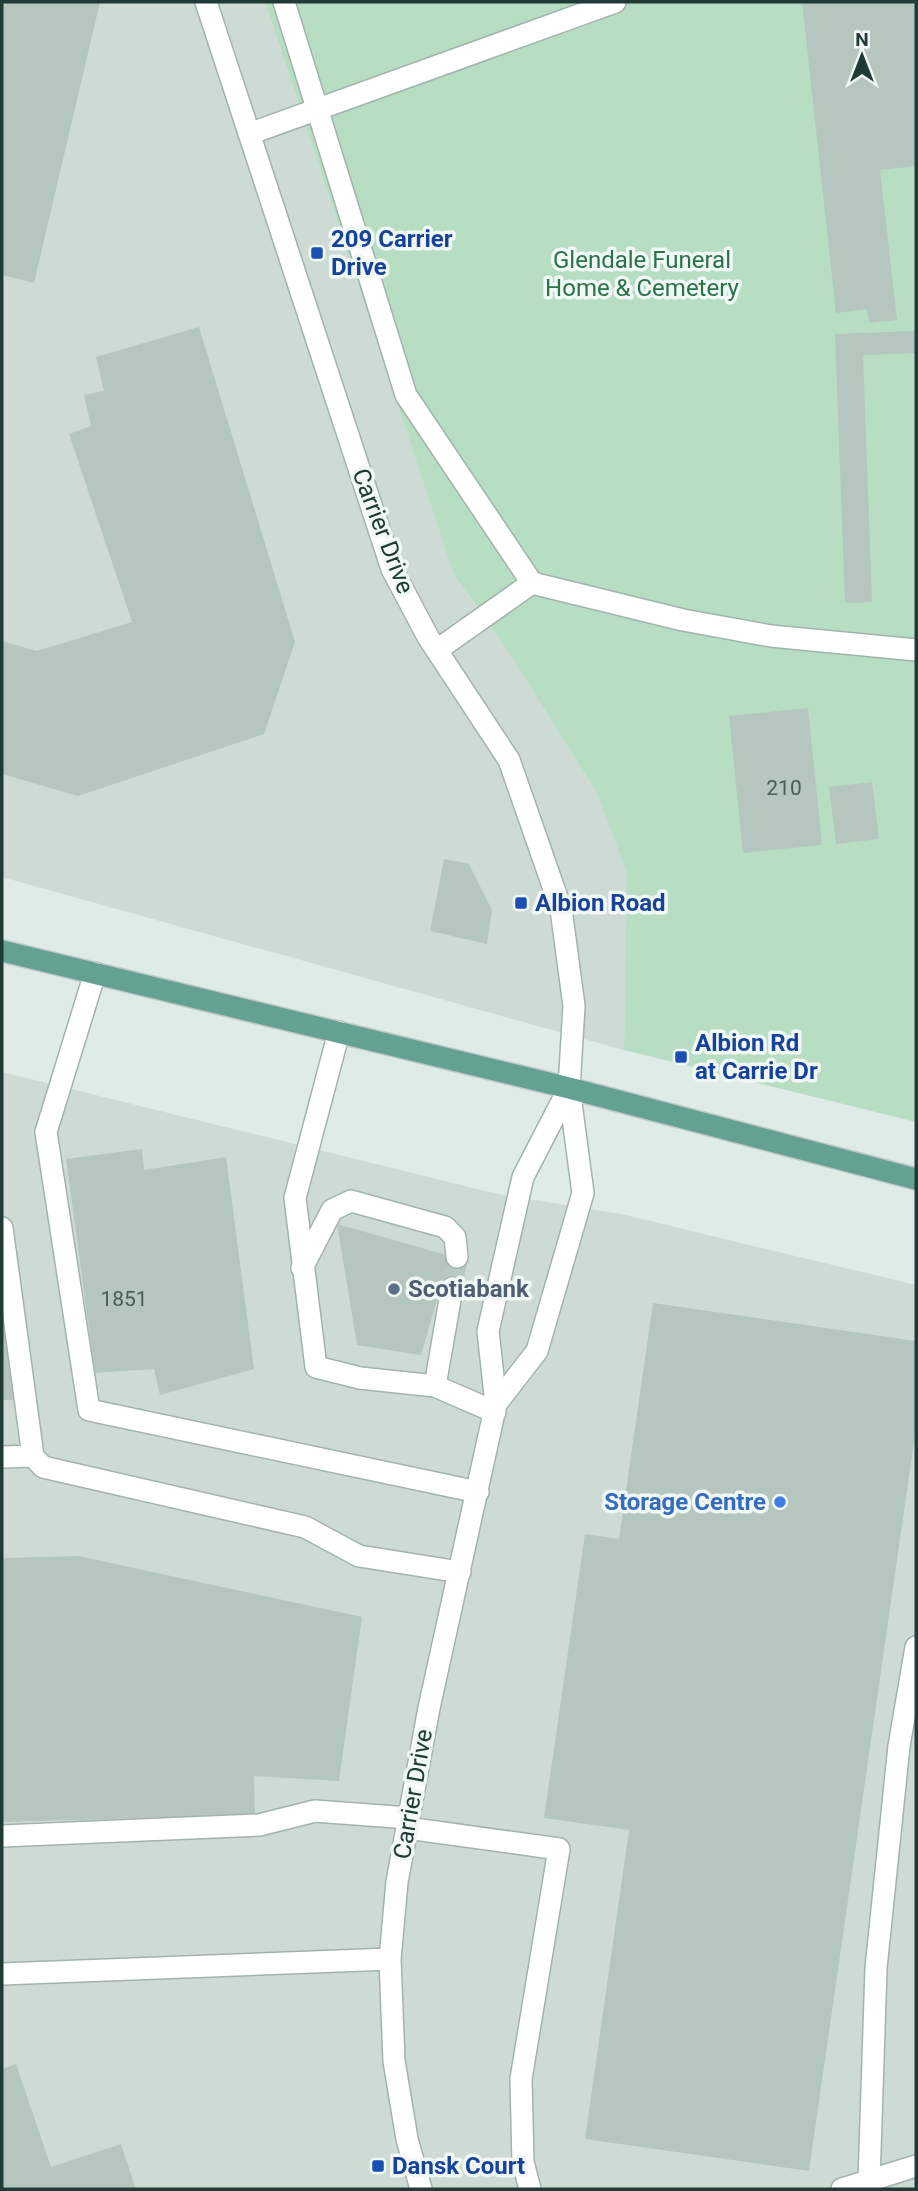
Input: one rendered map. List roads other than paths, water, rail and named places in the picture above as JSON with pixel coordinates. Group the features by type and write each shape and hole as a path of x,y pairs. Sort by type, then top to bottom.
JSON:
{"main road":[{"path":"2,951 569,1088 916,1179"}],"street":[{"name":"Carrier Drive","path":"206,2 392,569 428,637 509,760 561,909 574,1006 569,1088 583,1193 537,1350 496,1408"},
{"path":"284,2 407,395 532,583 682,620 771,636 916,650"},
{"path":"249,134 615,2"},
{"path":"437,650 532,583"},
{"path":"95,974 46,1132 89,1410 478,1492"},
{"path":"339,1032 295,1198 316,1367 360,1378 435,1385 496,1408"},
{"name":"Carrier Drive","path":"421,2189 407,2139 394,2061 390,1959 397,1882 429,1708 496,1408 488,1331 523,1177 569,1088"},
{"path":"302,1268 332,1210 351,1201 445,1227 454,1237 457,1257"},
{"path":"2,1228 33,1456 43,1467 305,1527 359,1556 460,1572"},
{"path":"435,1385 452,1288"},
{"path":"2,1457 33,1456"},
{"path":"869,2180 876,1968 899,1746 916,1647"},
{"path":"2,1836 259,1825 316,1811 408,1823 559,1849 521,2079 523,2162 530,2189"},
{"path":"2,1974 390,1959"},
{"path":"842,2189 916,2166"}],"tunnel":[{"path":"452,1288 457,1257"}],"place":[{"name":"209 Carrier Drive","path":"317,253"},
{"name":"Albion Road","path":"521,903"},
{"name":"Albion Rd at Carrie Dr","path":"681,1057"},
{"name":"Scotiabank","path":"394,1289"},
{"name":"Storage Centre","path":"780,1502"},
{"name":"Dansk Court","path":"378,2166"}],"park label":[{"name":"Glendale Funeral Home & Cemetery","path":"642,274"}]}
